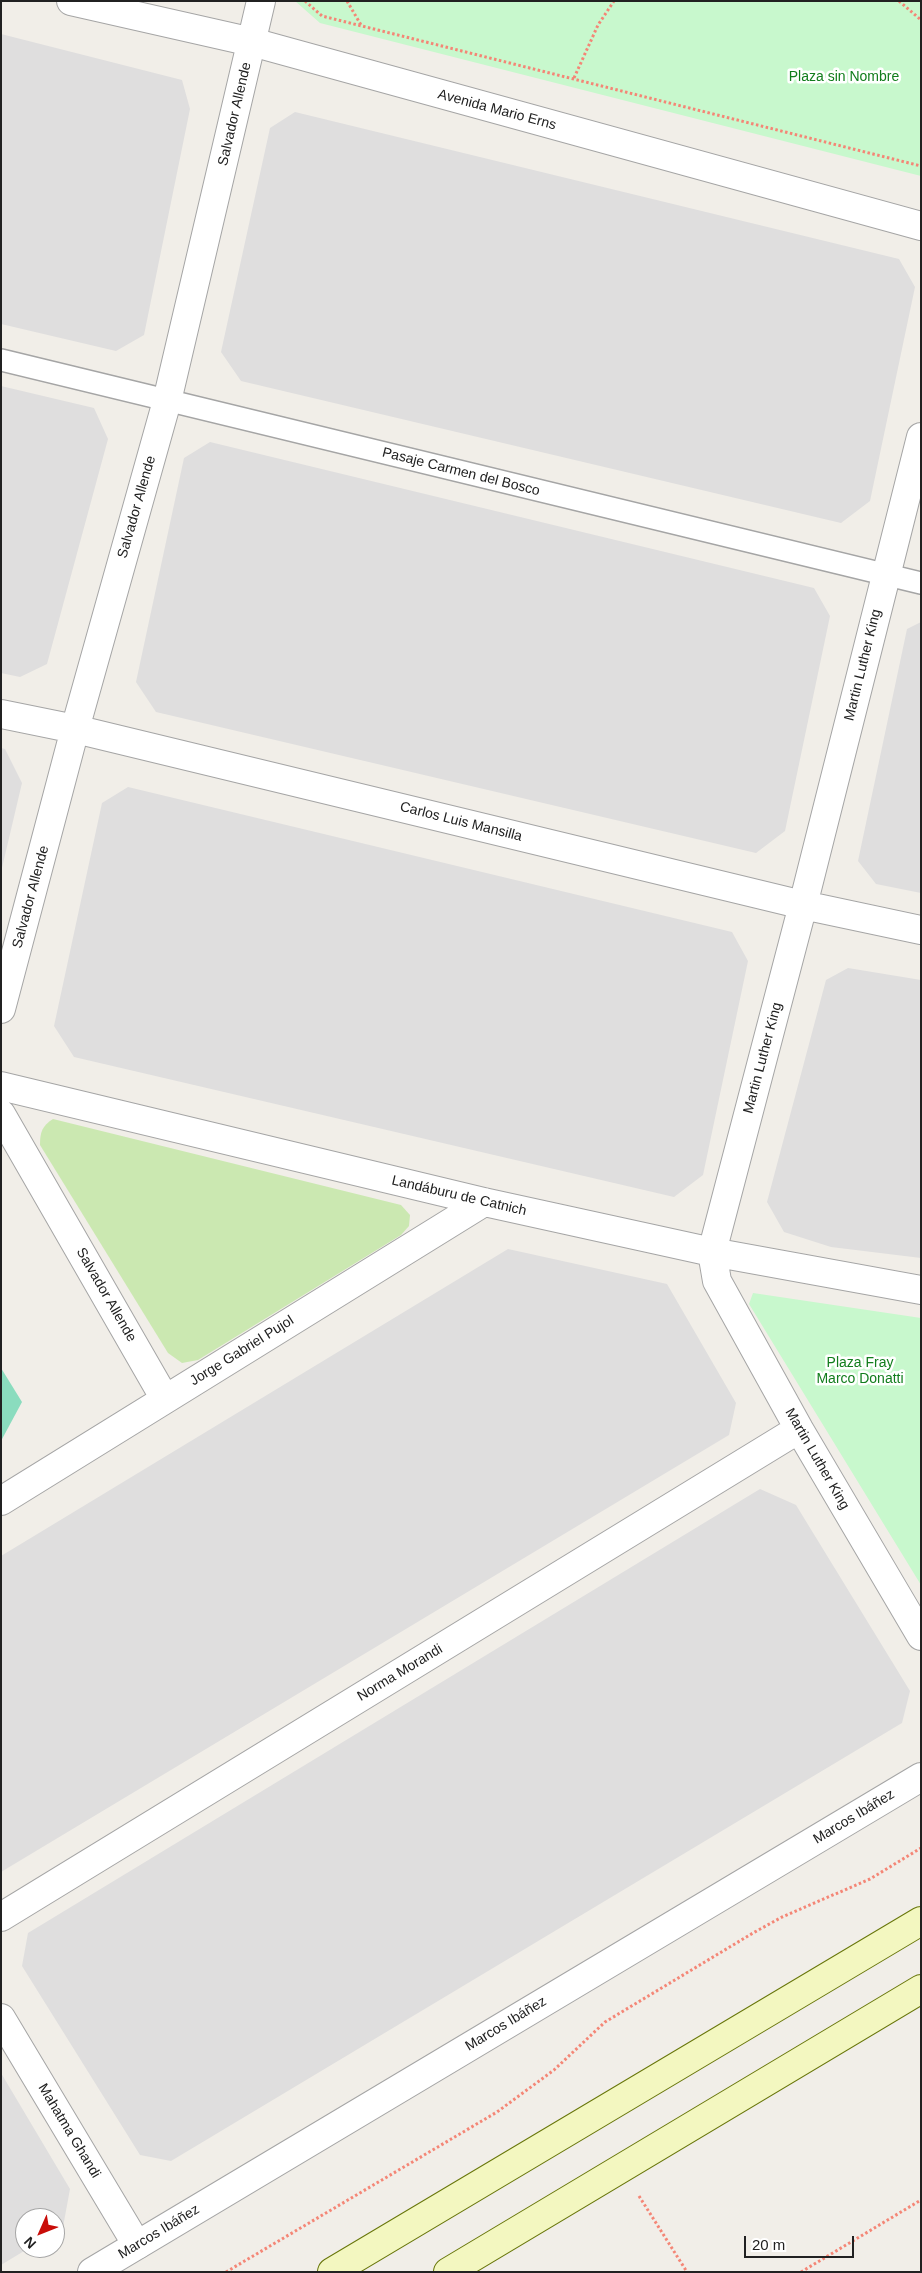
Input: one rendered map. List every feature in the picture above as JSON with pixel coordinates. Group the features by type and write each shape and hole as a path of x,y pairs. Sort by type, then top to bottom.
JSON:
{"main road":[{"path":"332,2272 921,1920"},
{"path":"448,2272 921,1990"}],"street":[{"name":"Avenida Mario Erns","path":"70,1 121,6 921,226"},
{"name":"Salvador Allende","path":"1,1009 75,730 167,401 261,1"},
{"name":"Martin Luther King","path":"921,438 803,904 712,1252 717,1281 799,1429 921,1636"},
{"name":"Carlos Luis Mansilla","path":"1,714 803,904 921,930"},
{"name":"Landáburu de Catnich","path":"1,1086 484,1202 712,1252 921,1290"},
{"name":"Salvador Allende","path":"1,1114 165,1399"},
{"name":"Jorge Gabriel Pujol","path":"1,1501 484,1202"},
{"name":"Norma Morandi","path":"1,1917 799,1429"},
{"name":"Marcos Ibáñez","path":"92,2272 921,1778"},
{"name":"Mahatma Ghandi","path":"1,2018 137,2245"}],"lane":[{"name":"Pasaje Carmen del Bosco","path":"1,360 921,583"}],"path":[{"path":"305,1 322,16 921,166"},
{"path":"347,1 361,25"},
{"path":"574,78 598,25 614,1"},
{"path":"899,1 921,20"},
{"path":"226,2272 497,2112 554,2070 606,2022 614,2017 782,1917 870,1879 921,1848"},
{"path":"622,2168 687,2272"},
{"path":"801,2272 921,2200"}],"shaded area":[{"path":"1,34 182,80 190,109 144,335 116,351 1,324"},
{"path":"295,112 899,259 915,287 870,501 841,523 241,381 221,352 270,128"},
{"path":"1,386 94,408 108,439 47,664 20,677 1,673"},
{"path":"210,442 814,588 830,616 785,831 756,853 156,712 136,682 184,458"},
{"path":"921,622 921,893 876,884 858,861 907,629"},
{"path":"1,748 5,749 22,783 1,872"},
{"path":"128,787 732,932 748,961 703,1175 674,1197 74,1057 54,1026 102,803"},
{"path":"848,968 921,980 921,1258 831,1247 784,1232 767,1202 826,980"},
{"path":"508,1249 667,1284 736,1403 729,1435 1,1872 1,1556"},
{"path":"760,1489 796,1505 910,1691 902,1723 171,2161 140,2155 22,1966 28,1933"},
{"path":"1,2073 70,2189 65,2216 65,2208 15,2208 15,2256 1,2265"}],"green space":[{"name":"Plaza sin Nombre","path":"295,1 921,1 921,176 320,23"},
{"path":"53,1119 401,1205 410,1215 409,1226 401,1235 198,1360 182,1363 168,1353 40,1145 42,1130"},
{"name":"Plaza Fray Marco Donatti","path":"753,1293 921,1318 921,1585 749,1304"},
{"path":"1,1368 22,1402 1,1441"}]}
